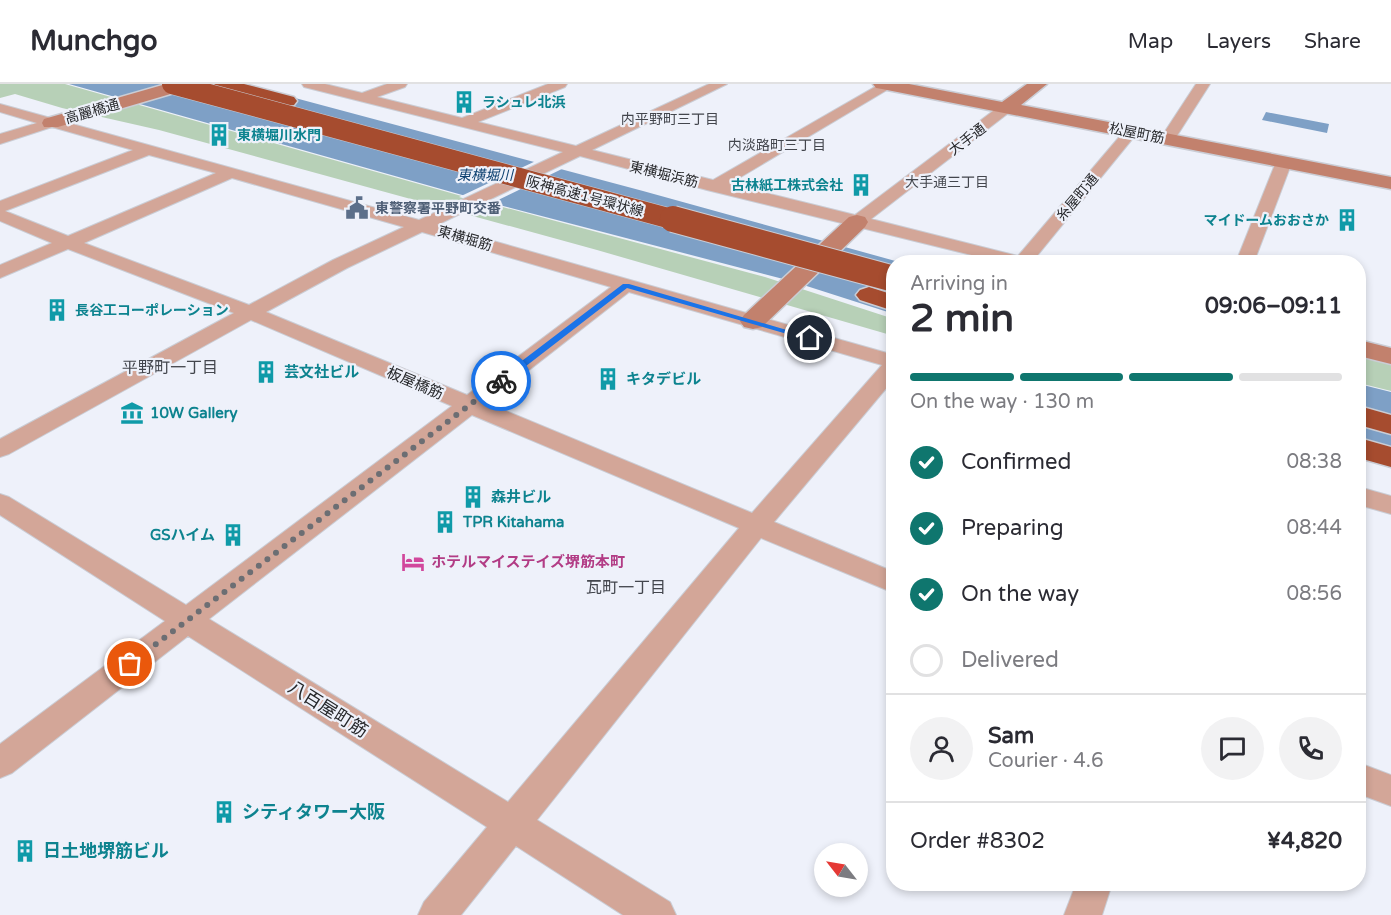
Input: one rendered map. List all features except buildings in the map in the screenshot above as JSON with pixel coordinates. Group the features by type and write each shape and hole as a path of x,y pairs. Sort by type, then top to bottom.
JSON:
{"highway":[{"name":"阪神高速1号環状線","path":"172,84 886,277"},
{"path":"223,84 613,188 886,276"},
{"path":"500,173 886,300"},
{"path":"1366,406 1391,413"},
{"path":"1366,417 1391,425"},
{"path":"1366,450 1391,457"}],"street":[{"name":"高麗橋通","path":"0,139 185,84"},
{"name":"東横堀浜筋","path":"309,84 713,187 848,230 984,255"},
{"path":"361,98 400,84"},
{"path":"463,123 560,84"},
{"path":"0,449 340,264 720,84"},
{"path":"713,187 887,84"},
{"name":"松屋町筋","path":"887,84 1391,183"},
{"name":"大手通","path":"848,230 1038,84"},
{"path":"1168,139 1203,84"},
{"name":"東横堀筋","path":"0,108 56,121 147,150 233,172 886,361"},
{"name":"糸屋町通","path":"1028,255 1131,132"},
{"path":"0,207 147,150"},
{"path":"1248,255 1284,162"},
{"path":"0,272 233,172"},
{"name":"板屋橋筋","path":"0,214 68,243 250,313 886,580"},
{"path":"753,321 848,230"},
{"path":"0,763 626,285"},
{"path":"1366,350 1391,356"},
{"path":"437,915 756,526 886,372"},
{"path":"1366,498 1391,505"},
{"name":"八百屋町筋","path":"0,503 186,622 657,915"},
{"path":"1366,781 1391,791"},
{"path":"1083,915 1092,891"}],"green space":[{"path":"0,84 65,84 458,195 765,277 886,316 886,334 597,250 159,130 62,108 15,94 0,98"},
{"path":"1366,355 1391,361 1391,391 1366,385"}],"water":[{"name":"東横堀川","path":"69,84 243,84 886,258 886,311 791,281 480,200"},
{"path":"1266,112 1329,124 1327,133 1262,120"},
{"path":"1366,386 1391,392 1391,468 1366,460"}],"pier":[{"path":"538,160 566,167 488,205 459,197"}],"way so far":[{"path":"130,664 501,381"}],"place":[{"name":"ラシュレ北浜","path":"464,102"},
{"name":"東横堀川水門","path":"219,135"},
{"name":"古林紙工株式会社","path":"861,185"},
{"name":"東警察署平野町交番","path":"357,208"},
{"name":"マイドームおおさか","path":"1347,220"},
{"name":"長谷工コーポレーション","path":"57,310"},
{"name":"芸文社ビル","path":"266,372"},
{"name":"キタデビル","path":"608,379"},
{"name":"10W Gallery","path":"132,413"},
{"name":"森井ビル","path":"473,497"},
{"name":"TPR Kitahama","path":"445,522"},
{"name":"GSハイム","path":"233,535"},
{"name":"ホテルマイステイズ堺筋本町","path":"413,562"},
{"name":"シティタワー大阪","path":"224,812"},
{"name":"日土地堺筋ビル","path":"25,851"}],"district":[{"name":"内平野町三丁目","path":"670,119"},
{"name":"内淡路町三丁目","path":"777,145"},
{"name":"大手通三丁目","path":"947,182"},
{"name":"平野町一丁目","path":"170,367"},
{"name":"瓦町一丁目","path":"626,587"}],"route":[{"path":"501,381 626,285 810,338"}]}
